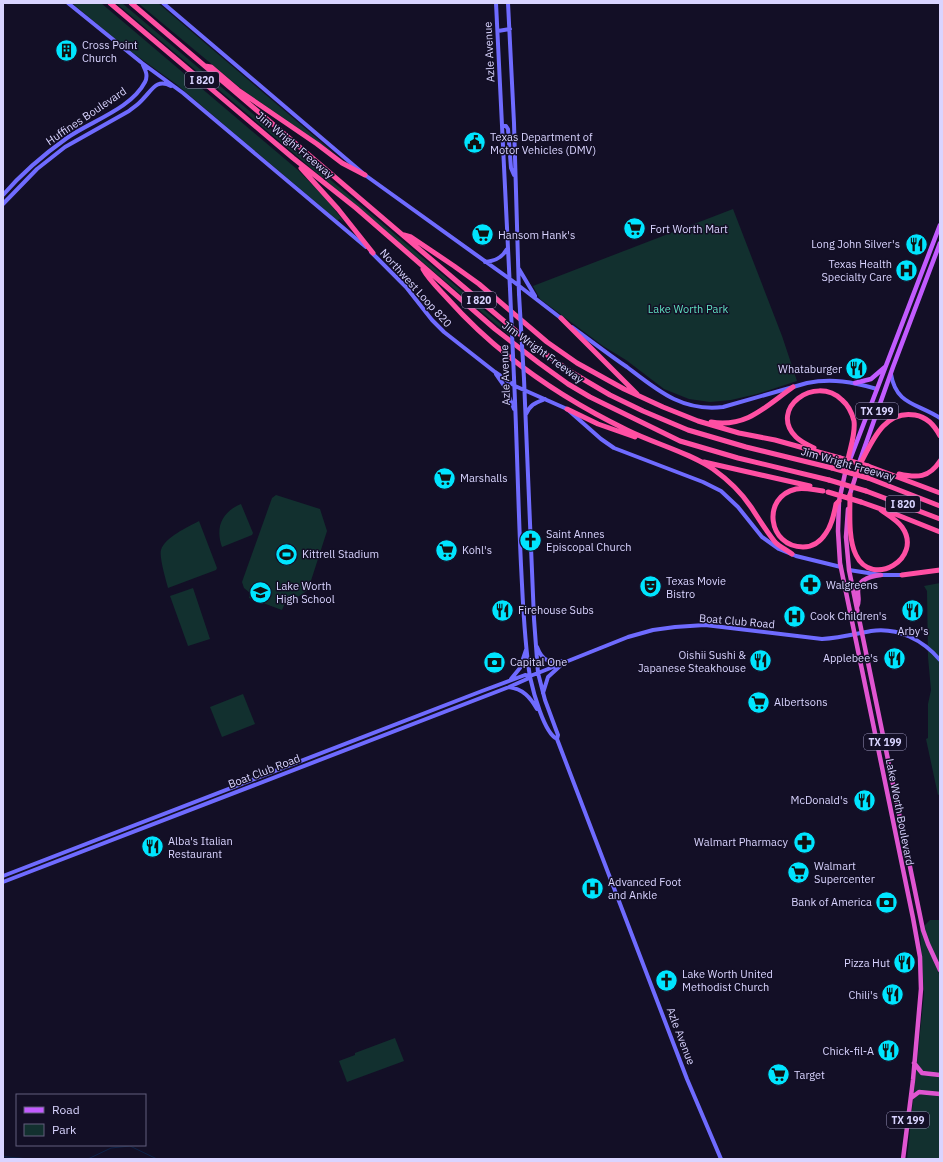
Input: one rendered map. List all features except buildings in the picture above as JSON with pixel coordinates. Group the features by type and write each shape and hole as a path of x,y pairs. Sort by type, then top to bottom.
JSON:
{"highway":[{"name":"Jim Wright Freeway","path":"110,3 293,158 356,208 520,349 590,397 649,427 684,442 738,458 829,480 866,491 940,519"},
{"name":"Jim Wright Freeway","path":"131,3 529,342 571,372 643,412 688,430 719,440 868,478 940,506"},
{"path":"204,66 211,67 238,90 342,162 365,175"},
{"path":"293,158 338,208 373,253"},
{"path":"402,234 411,237 479,284 530,329 565,354 598,375 641,397 698,421 739,433 775,440 868,466 940,493"},
{"path":"420,264 428,277 456,309 479,331 538,378 578,404 654,443"},
{"path":"561,318 641,397"},
{"path":"698,421 722,424 747,419 762,411 793,387"},
{"path":"824,453 797,438 790,428 788,420 791,406 801,395 808,392 817,391 834,394 846,404 851,412 854,422 854,431 847,467"},
{"path":"567,409 604,426 702,461 826,491 895,514 940,532"},
{"path":"857,470 870,445 883,426 896,417 911,415 922,418 933,425 940,436"},
{"path":"702,461 736,488 776,543 792,554"},
{"path":"876,469 908,476 922,476 936,468 940,461"},
{"name":"Lake Worth Boulevard","path":"847,467 839,501 838,537 841,567 920,957 920,989 911,1098 903,1159"},
{"name":"Lake Worth Boulevard","path":"857,470 850,495 846,525 849,570 923,930 940,970"},
{"path":"826,491 797,489 786,493 778,500 774,509 773,519 776,530 782,539 788,543 801,547 819,542 828,532 836,504 839,501"},
{"path":"850,495 850,527 856,555 869,568 882,570 892,567 903,558 907,547 907,540 906,534 900,524 881,510"},
{"path":"902,575 940,570"},
{"path":"857,607 859,602 859,586 861,582 869,577 881,575"},
{"path":"888,798 893,804 898,806"},
{"path":"890,808 894,809 900,814"},
{"path":"914,1062 922,1073 940,1075"},
{"path":"911,1098 919,1092 940,1094"}],"main road":[{"name":"Northwest Loop 820","path":"68,3 142,63 184,93 373,253 406,287 432,320 444,332 495,372 515,386 567,409 600,438 614,448 703,482 721,491 738,507 762,537 779,549 841,567"},
{"path":"163,3 365,175 509,279 661,392 683,403 702,407 723,407 807,383 826,380 840,380 877,389"},
{"name":"Azle Avenue","path":"496,3 507,249 515,386 521,561 526,650 533,691 544,722 552,737 557,739"},
{"name":"Azle Avenue","path":"508,3 518,286 524,379 535,644 538,673 543,694 558,735 557,739 687,1079 721,1159"},
{"path":"498,30 510,29"},
{"name":"Huffines Boulevard","path":"3,195 33,164 68,138 110,113 134,96 145,83 147,78 146,71 142,63"},
{"name":"Huffines Boulevard","path":"3,204 37,169 65,147 82,136 114,120 138,104 153,87 160,84 169,85 179,92 184,93"},
{"path":"110,113 114,120"},
{"path":"502,126 506,126 508,129 511,168 515,177"},
{"path":"33,164 37,169"},
{"name":"Lake Worth Boulevard","path":"847,467 940,225"},
{"name":"Lake Worth Boulevard","path":"857,470 890,373 940,243"},
{"path":"485,262 498,259 507,249"},
{"path":"518,267 528,286 539,301"},
{"path":"855,383 871,379 886,365 893,367"},
{"path":"495,372 506,387 515,413"},
{"path":"890,373 894,388 901,397 940,418"},
{"path":"525,416 529,407 545,399"},
{"path":"521,561 531,560"},
{"path":"849,570 881,575 902,575"},
{"path":"522,585 532,585"},
{"name":"Boat Club Road","path":"3,882 509,687 527,679 530,676 642,632 675,627 705,625 822,639 887,630 906,635 926,646 940,660"},
{"path":"535,644 541,656 545,660 550,662 567,661"},
{"path":"507,682 518,671 526,650"},
{"path":"543,694 548,677 567,661"},
{"name":"Boat Club Road","path":"3,876 525,675 530,676"},
{"path":"509,687 521,690 526,694 534,702 544,722"},
{"path":"105,842 107,839 150,822 154,818"}],"green space":[{"path":"72,3 101,3 298,170 328,201 344,222 339,219 338,221 176,84 126,48"},
{"path":"116,3 122,3 509,331 510,336"},
{"path":"138,3 158,3 334,153 244,91"},
{"name":"Lake Worth Park","path":"733,209 782,336 797,381 757,394 731,400 710,402 689,399 664,389 626,360 603,346 540,299 533,286"},
{"name":"Kittrell Stadium","path":"276,495 320,509 327,531 308,590 291,603 285,603 282,610 249,598 250,593 244,588 242,582 272,498"},
{"path":"241,504 253,533 252,535 222,547 219,533 222,521 229,511"},
{"path":"199,521 217,568 216,570 168,588 162,563 161,550 163,545 183,529"},
{"path":"940,583 940,794 938,795 926,739 928,738 928,704 931,690 928,657 927,591 924,586"},
{"path":"193,588 210,639 188,646 170,596"},
{"path":"243,694 255,724 222,737 210,707"},
{"path":"930,920 940,920 940,1159 907,1159 924,994 920,930"},
{"path":"395,1038 404,1061 347,1082 339,1061 355,1055 355,1053"}],"waterway":[{"path":"88,1159 111,1148 130,1146 157,1159"},
{"path":"3,1156 30,1159"}],"place":[{"name":"Cross Point Church","path":"67,51"},
{"name":"Texas Department of Motor Vehicles (DMV)","path":"475,143"},
{"name":"Fort Worth Mart","path":"634,229"},
{"name":"Hansom Hank's","path":"483,235"},
{"name":"Long John Silver's","path":"916,244"},
{"name":"Texas Health Specialty Care","path":"907,270"},
{"name":"Whataburger","path":"857,369"},
{"name":"Marshalls","path":"445,478"},
{"name":"Saint Annes Episcopal Church","path":"530,540"},
{"name":"Kohl's","path":"447,550"},
{"name":"Kittrell Stadium","path":"286,554"},
{"name":"Walgreens","path":"810,585"},
{"name":"Texas Movie Bistro","path":"651,587"},
{"name":"Lake Worth High School","path":"260,592"},
{"name":"Firehouse Subs","path":"502,610"},
{"name":"Arby's","path":"913,611"},
{"name":"Cook Children's","path":"795,616"},
{"name":"Applebee's","path":"894,658"},
{"name":"Oishii Sushi & Japanese Steakhouse","path":"761,661"},
{"name":"Capital One","path":"495,662"},
{"name":"Albertsons","path":"758,702"},
{"name":"McDonald's","path":"864,800"},
{"name":"Walmart Pharmacy","path":"804,842"},
{"name":"Alba's Italian Restaurant","path":"152,847"},
{"name":"Walmart Supercenter","path":"799,872"},
{"name":"Advanced Foot and Ankle","path":"592,888"},
{"name":"Bank of America","path":"887,902"},
{"name":"Pizza Hut","path":"905,963"},
{"name":"Lake Worth United Methodist Church","path":"667,980"},
{"name":"Chili's","path":"893,995"},
{"name":"Chick-fil-A","path":"889,1051"},
{"name":"Target","path":"779,1075"}]}
